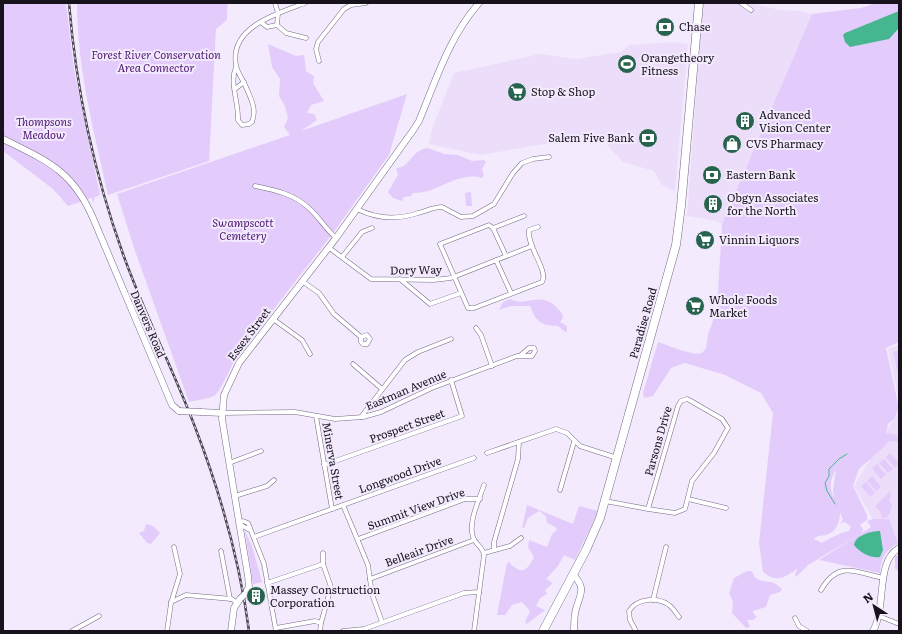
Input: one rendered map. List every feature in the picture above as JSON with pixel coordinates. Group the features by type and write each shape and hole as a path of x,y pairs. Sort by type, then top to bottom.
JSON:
{"highway":[{"name":"Paradise Road","path":"543,631 574,574 597,526 677,239 699,3"}],"main road":[{"name":"Essex Street","path":"238,601 245,594 249,585 222,413 226,389 235,369 336,238 414,129 455,35 479,3"},
{"name":"Danvers Road","path":"3,139 47,161 64,173 76,186 86,202 172,405 179,411 222,413"},
{"path":"873,631 879,616 883,578 888,558 899,548"},
{"path":"574,574 580,582 582,589 575,613 574,631"},
{"path":"231,631 234,610 238,601"}],"street":[{"path":"275,3 278,13 277,25"},
{"path":"236,67 253,105 253,118 249,124 242,125 238,120 234,78 238,43 247,33 261,22 278,13 305,3"},
{"path":"319,61 316,50 318,42 344,9 351,5 366,3"},
{"path":"741,3 751,10"},
{"path":"261,22 267,27 277,25"},
{"path":"277,25 286,33 306,38"},
{"path":"235,89 244,82"},
{"path":"357,209 376,216 391,218 412,215 442,207 461,217 469,217 494,204 513,173 522,163 533,159 549,157"},
{"path":"254,186 281,192 298,200 311,210 336,238"},
{"path":"493,228 524,216"},
{"path":"506,256 493,228 489,225 440,244 465,304 470,309 539,283 544,279 532,246 529,232 538,227"},
{"path":"342,257 362,232 372,228"},
{"name":"Dory Way","path":"328,248 371,279 434,280 454,277 532,246"},
{"path":"496,260 511,293"},
{"path":"400,279 430,304 461,294"},
{"path":"302,281 319,293 334,314 361,337"},
{"path":"273,319 302,340 310,354"},
{"path":"476,328 482,335 492,366"},
{"path":"361,417 399,367 408,358 451,339"},
{"name":"Eastman Avenue","path":"222,413 295,412 335,419 361,417 381,412 451,380 521,355"},
{"path":"353,364 382,389"},
{"name":"Prospect Street","path":"324,465 462,416 451,380"},
{"name":"Parsons Drive","path":"605,501 648,509 679,513 685,509 692,481 714,453 728,428 722,419 687,399 681,400 678,406 648,509"},
{"name":"Minerva Street","path":"316,416 332,509"},
{"path":"487,453 556,429 567,433 574,442 583,448 617,458"},
{"path":"494,550 495,537 518,459 519,442"},
{"path":"560,490 574,442"},
{"path":"229,463 261,451"},
{"name":"Longwood Drive","path":"254,537 474,458"},
{"path":"235,496 267,486 274,480"},
{"path":"474,631 484,554 474,540 472,529 484,485"},
{"name":"Summit View Drive","path":"358,539 465,499 480,499"},
{"path":"688,499 726,508"},
{"path":"343,505 368,565 372,594 382,622"},
{"path":"239,524 250,530 262,558 276,629 305,622 321,623"},
{"path":"484,554 510,546 521,538"},
{"name":"Belleair Drive","path":"370,579 474,540"},
{"path":"167,631 171,603 180,574 174,547"},
{"path":"653,600 666,547"},
{"path":"221,551 230,599"},
{"path":"320,631 331,587 323,564 323,553"},
{"path":"267,583 323,564"},
{"path":"821,590 831,576 840,570 883,578"},
{"path":"343,631 365,630 382,622 464,593 479,592"},
{"path":"171,603 186,595 238,601"},
{"path":"636,631 629,614 630,609 643,601 653,600 668,604 679,617"},
{"path":"72,631 99,616"},
{"path":"879,616 899,624"},
{"path":"794,618 798,626 807,631"}],"shaded area":[{"path":"703,3 750,3 780,10 801,11 812,14 722,224 716,221 687,216"},
{"path":"899,11 899,28 889,39 850,47 845,42 843,35 845,33"},
{"path":"674,42 688,44 675,191 662,185 654,171 623,162 598,135 480,155 429,144 432,129 454,73 540,54 576,59 621,52 629,45"},
{"path":"899,345 899,401 888,349"},
{"path":"899,411 898,543 889,519 873,519 854,486"},
{"path":"880,531 883,550 880,557 873,557 866,554 854,545 857,539 861,536"}],"green space":[{"name":"Thompsons Meadow","path":"3,3 66,3 74,70 100,195 95,197 93,204 92,198 68,206 53,189 3,151"},
{"name":"Forest River Conservation Area Connector","path":"77,3 228,3 227,20 216,29 209,161 108,195 83,75"},
{"path":"876,3 899,3 899,342 886,348 899,408 894,419 888,424 886,433 897,435 899,442 888,441 886,445 859,469 853,486 867,515 867,520 860,525 863,529 862,533 871,527 867,521 873,519 889,519 898,543 884,555 880,573 819,560 860,534 808,565 796,577 795,574 798,568 785,577 776,578 763,572 759,543 773,413 761,393 725,375 685,363 671,368 653,396 644,398 643,393 658,342 696,354 702,353 706,348 708,335 717,309 722,224 812,14 861,8","holes":["836,470 833,490 834,498 831,491 831,484 832,477","840,512 843,520 840,523 845,522 851,527 849,531 839,534 822,543 814,539 818,536 830,534 835,529"]},
{"name":"Swampscott Cemetery","path":"268,44 296,56 304,55 306,71 314,76 313,83 324,101 311,105 307,113 314,114 317,120 301,131 407,94 389,155 330,237 237,356 217,394 211,397 189,402 134,248 117,194 290,135 284,127 288,118 285,106 279,96 280,79 272,67"},
{"path":"428,148 444,154 458,155 472,161 484,160 486,162 482,169 484,176 481,178 469,177 455,180 429,191 413,193 411,196 404,197 402,201 393,198 388,192 398,175 396,168 405,165 418,152"},
{"path":"471,192 472,206 466,206 465,193"},
{"path":"510,299 522,302 545,300 551,303 562,313 563,318 560,322 567,326 567,331 565,332 558,326 546,325 540,322 535,317 530,306 511,306 499,310 503,302"},
{"path":"899,350 899,378 893,352"},
{"path":"890,453 899,463 895,468 886,457"},
{"path":"884,459 893,469 888,473 879,463"},
{"path":"877,464 886,475 881,479 872,468"},
{"path":"872,476 881,487 876,491 867,481"},
{"path":"866,482 875,493 870,497 861,486"},
{"path":"890,491 891,495 889,500 892,505 890,513 886,518 882,518 880,511 875,506"},
{"path":"527,505 573,524 579,506 598,511 575,560 564,555 558,566 546,579 553,583 545,590 547,594 540,598 536,606 545,610 527,624 525,622 530,611 522,602 512,605 505,615 497,615 507,563 509,562 520,570 526,569 534,557 528,547 529,540 547,547 552,534 557,530 555,527 547,523 546,516 539,511 528,518 524,528 522,528"},
{"path":"146,524 153,526 160,533 151,544 147,543 139,533 144,531"},
{"path":"245,531 252,546 262,582 253,584"},
{"path":"895,555 899,556 899,572 895,568"},
{"path":"747,571 752,571 755,578 774,583 782,589 780,592 770,595 766,607 753,611 757,617 753,620 747,620 750,627 746,628 732,613 733,601 729,593 734,578"}],"waterway":[{"path":"835,504 827,491 825,483 829,476 829,469 839,459 847,454"}],"railway":[{"path":"69,3 76,67 88,130 103,193 131,276 186,405 213,477 235,553 249,631"}],"place":[{"name":"Chase","path":"665,27"},
{"name":"Orangetheory Fitness","path":"627,64"},
{"name":"Stop & Shop","path":"517,92"},
{"name":"Advanced Vision Center","path":"745,121"},
{"name":"Salem Five Bank","path":"648,138"},
{"name":"CVS Pharmacy","path":"732,144"},
{"name":"Eastern Bank","path":"712,175"},
{"name":"Obgyn Associates for the North","path":"713,204"},
{"name":"Vinnin Liquors","path":"705,240"},
{"name":"Whole Foods Market","path":"695,306"},
{"name":"Massey Construction Corporation","path":"256,596"}]}
